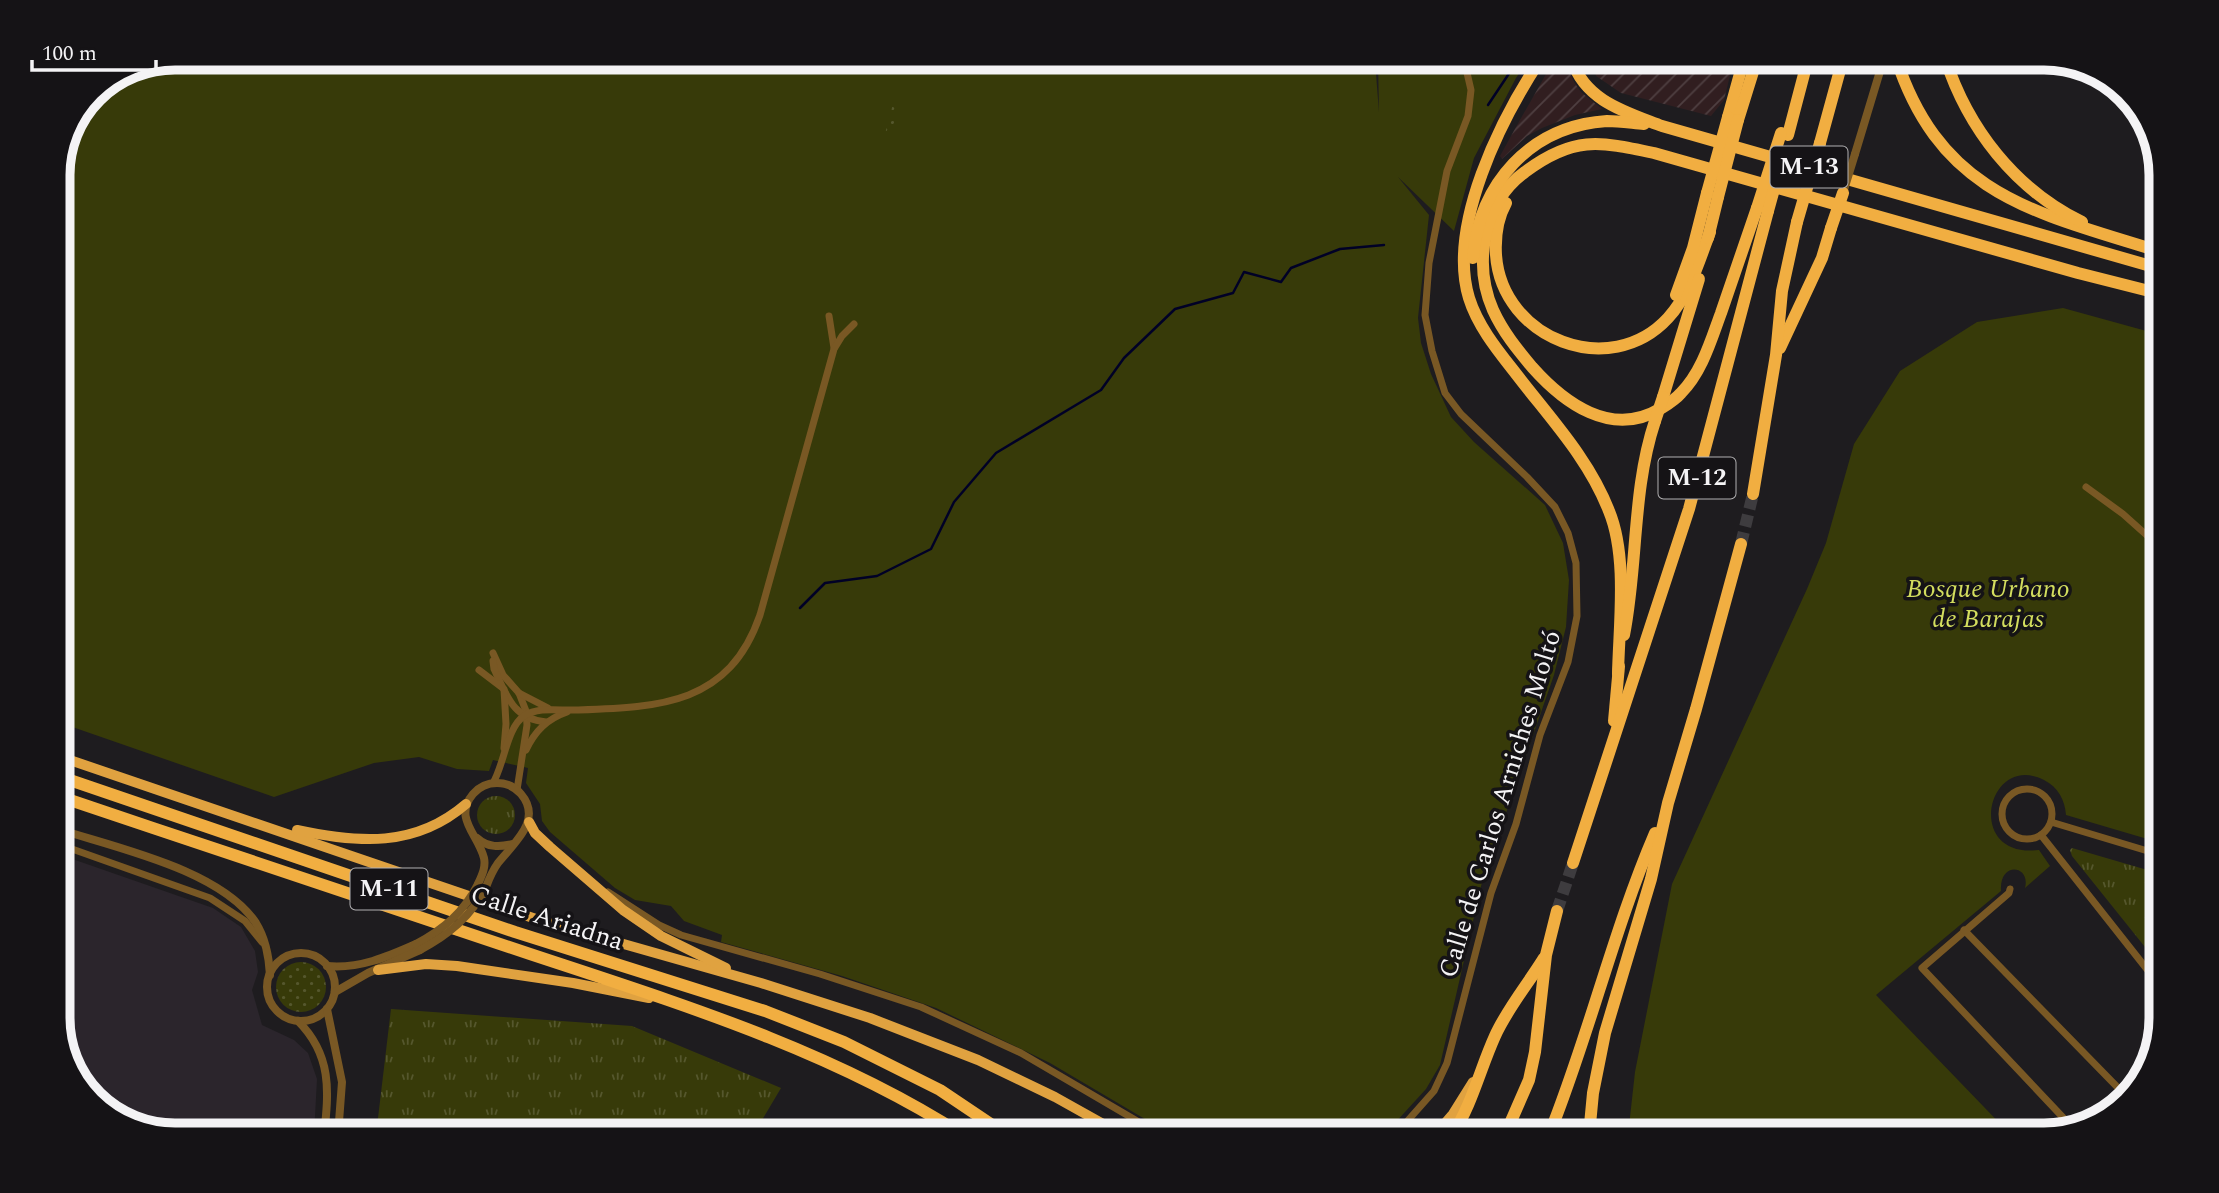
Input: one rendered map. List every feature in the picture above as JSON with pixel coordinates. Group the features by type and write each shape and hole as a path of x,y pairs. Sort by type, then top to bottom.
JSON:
{"highway":[{"path":"1534,70 1490,152 1466,237 1465,277 1469,298 1479,321 1577,454 1597,484 1611,514 1618,560 1618,674"},
{"path":"1576,70 1585,86 1598,97 1623,111 1662,126"},
{"path":"1733,118 1742,70"},
{"name":"M-12","path":"1612,741 1641,484 1655,421 1698,286 1710,232 1713,195 1733,118 1753,70"},
{"name":"M-12","path":"1573,863 1689,509 1763,209 1804,70"},
{"name":"M-12","path":"1753,494 1776,355 1782,291 1797,222 1840,70"},
{"path":"1900,70 1908,93 1926,124 1953,157 1979,180 2031,210 2149,248"},
{"path":"1949,70 1973,121 1986,141 2018,177 2067,214 2131,243"},
{"path":"1488,335 1475,291 1475,240 1479,219 1488,199 1514,162 1545,138 1566,129 1608,121 1662,126"},
{"name":"M-13","path":"1662,126 2149,266"},
{"name":"M-13","path":"1537,162 1571,146 1594,143 1643,150 2149,291"},
{"path":"1537,162 1513,180 1498,200 1489,222 1483,246 1487,291 1502,328 1537,372 1573,405 1599,417 1625,419 1644,416 1672,402 1686,387 1698,369 1712,338 1763,209"},
{"path":"1537,162 1516,187 1503,209 1498,223 1497,263 1503,287 1516,309 1527,321 1550,337 1574,345 1608,347 1630,344 1652,332 1679,304 1691,283 1710,232"},
{"path":"1776,355 1817,271 1843,193"},
{"path":"1608,347 1651,325 1672,302 1713,195"},
{"path":"2078,273 2105,285 2149,298"},
{"path":"1590,1123 1605,1033 1651,879 1668,803 1741,544"},
{"path":"70,760 539,920 761,983 870,1018 943,1045 1055,1097 1102,1123"},
{"name":"Calle Ariadna","path":"70,780 515,932 765,1011 845,1041 940,1090 989,1123"},
{"name":"Calle Ariadna","path":"70,800 672,1003 808,1053 898,1097 942,1123"},
{"path":"1554,1123 1568,1088 1637,875 1668,803"},
{"path":"258,822 342,840 385,839 433,827 466,804"},
{"path":"528,822 550,847 590,884 661,936 761,983"},
{"path":"1511,1123 1529,1080 1535,1052 1546,955 1558,911"},
{"path":"1459,1123 1497,1032 1546,955"},
{"path":"378,970 426,964 457,966 573,983 672,1003"},
{"path":"1445,1123 1479,1071"}],"street":[{"name":"Calle de Carlos Arniches Moltó","path":"1406,1123 1434,1091 1447,1063 1491,892 1516,824 1540,735 1568,662 1577,616 1576,563 1568,533 1555,507 1461,414 1445,393 1430,342 1425,303 1432,237 1447,171 1468,116 1471,99 1467,70"},
{"path":"1843,193 1880,70"},
{"path":"829,316 834,349"},
{"path":"493,783 513,731 525,715 552,710 663,704 691,695 719,678 738,660 753,636 760,615 834,349 853,324"},
{"path":"2086,487 2149,537"},
{"path":"517,790 527,725 525,715 523,702 519,693 503,675 493,653 494,669 517,712 525,715 530,719 546,722"},
{"path":"494,669 479,670 504,689 506,724 503,760"},
{"path":"519,693 552,710"},
{"path":"522,756 534,735 546,722 576,710"},
{"path":"327,966 365,964 418,947 444,937 465,918 482,885 522,836 528,822 526,801 510,785 493,783 478,789 464,811 467,826 475,837 484,862 482,885"},
{"path":"2023,789 2040,792 2051,805 2051,822 2041,835 2024,839 2008,830 2002,814 2008,798 2023,789"},
{"path":"2051,822 2149,851"},
{"path":"70,833 203,879 227,894 260,930 266,947 270,975 268,991 273,1006 284,1016 298,1021 314,1019 327,1009 335,992 332,974 327,966 310,955 300,954 282,960 270,975"},
{"path":"2041,835 2149,972"},
{"path":"475,837 488,845 498,847 513,844"},
{"path":"550,847 590,880 659,925 702,942 820,974 921,1007 1021,1053 1141,1123"},
{"path":"70,848 210,898 245,921 266,947"},
{"path":"2010,889 2009,893 1922,968 2066,1120"},
{"path":"1964,930 2120,1090"},
{"path":"335,992 418,947"},
{"path":"327,1009 342,1082 339,1123"},
{"path":"298,1021 315,1041 326,1072 328,1088 325,1123"}],"shaded area":[{"path":"1548,70 1569,70 1581,92 1602,109 1575,115 1542,128 1527,136 1502,159 1500,156"},
{"path":"1594,70 1731,70 1724,100 1711,116 1621,93 1596,76"},
{"path":"70,858 213,908 241,927 255,951 258,972 252,990 262,1025 294,1040 308,1053 317,1079 315,1123 155,1121 129,1112 106,1097 81,1064 70,1025"}],"green space":[{"path":"175,70 1376,70 1379,112 1378,70 1521,70 1474,158 1454,231 1398,177 1429,215 1418,318 1421,343 1431,374 1451,417 1474,442 1545,505 1563,543 1569,580 1566,627 1554,675 1482,882 1440,1065 1426,1089 1395,1123 1152,1123 1050,1063 936,1008 842,976 721,942 722,935 684,921 671,906 635,900 615,888 550,832 542,821 540,804 526,783 528,768 493,760 489,771 457,769 419,757 374,763 274,797 70,726 70,168 81,129 92,111 106,96 123,84 155,72"},
{"path":"896,102 900,106 889,136 885,134 893,104"},
{"name":"Bosque Urbano de Barajas","path":"2063,308 2149,332 2149,839 2066,815 2060,795 2044,780 2024,775 2008,780 1997,792 1992,808 1992,824 2000,839 2015,848 2039,850 2050,866 2025,888 2026,880 2020,871 2009,871 2002,881 2001,891 1876,995 1999,1123 1629,1123 1635,1072 1672,884 1807,589 1826,543 1854,444 1900,371 1977,322"},
{"path":"496,796 509,802 515,815 509,828 496,834 483,828 477,815 483,802"},
{"path":"2072,848 2149,870 2149,952 2072,856"},
{"path":"301,962 318,970 326,987 318,1004 301,1012 284,1004 276,987 284,970"},
{"path":"391,1009 632,1026 781,1088 760,1123 377,1123"}],"waterway":[{"path":"1488,105 1511,70"},
{"path":"800,608 825,583 877,576 931,549 954,502 996,453 1101,390 1124,358 1175,309 1233,293 1244,272 1281,282 1291,268 1340,249 1384,245"}],"tunnel":[{"path":"1741,544 1753,494"},
{"path":"1557,911 1573,863"}]}
